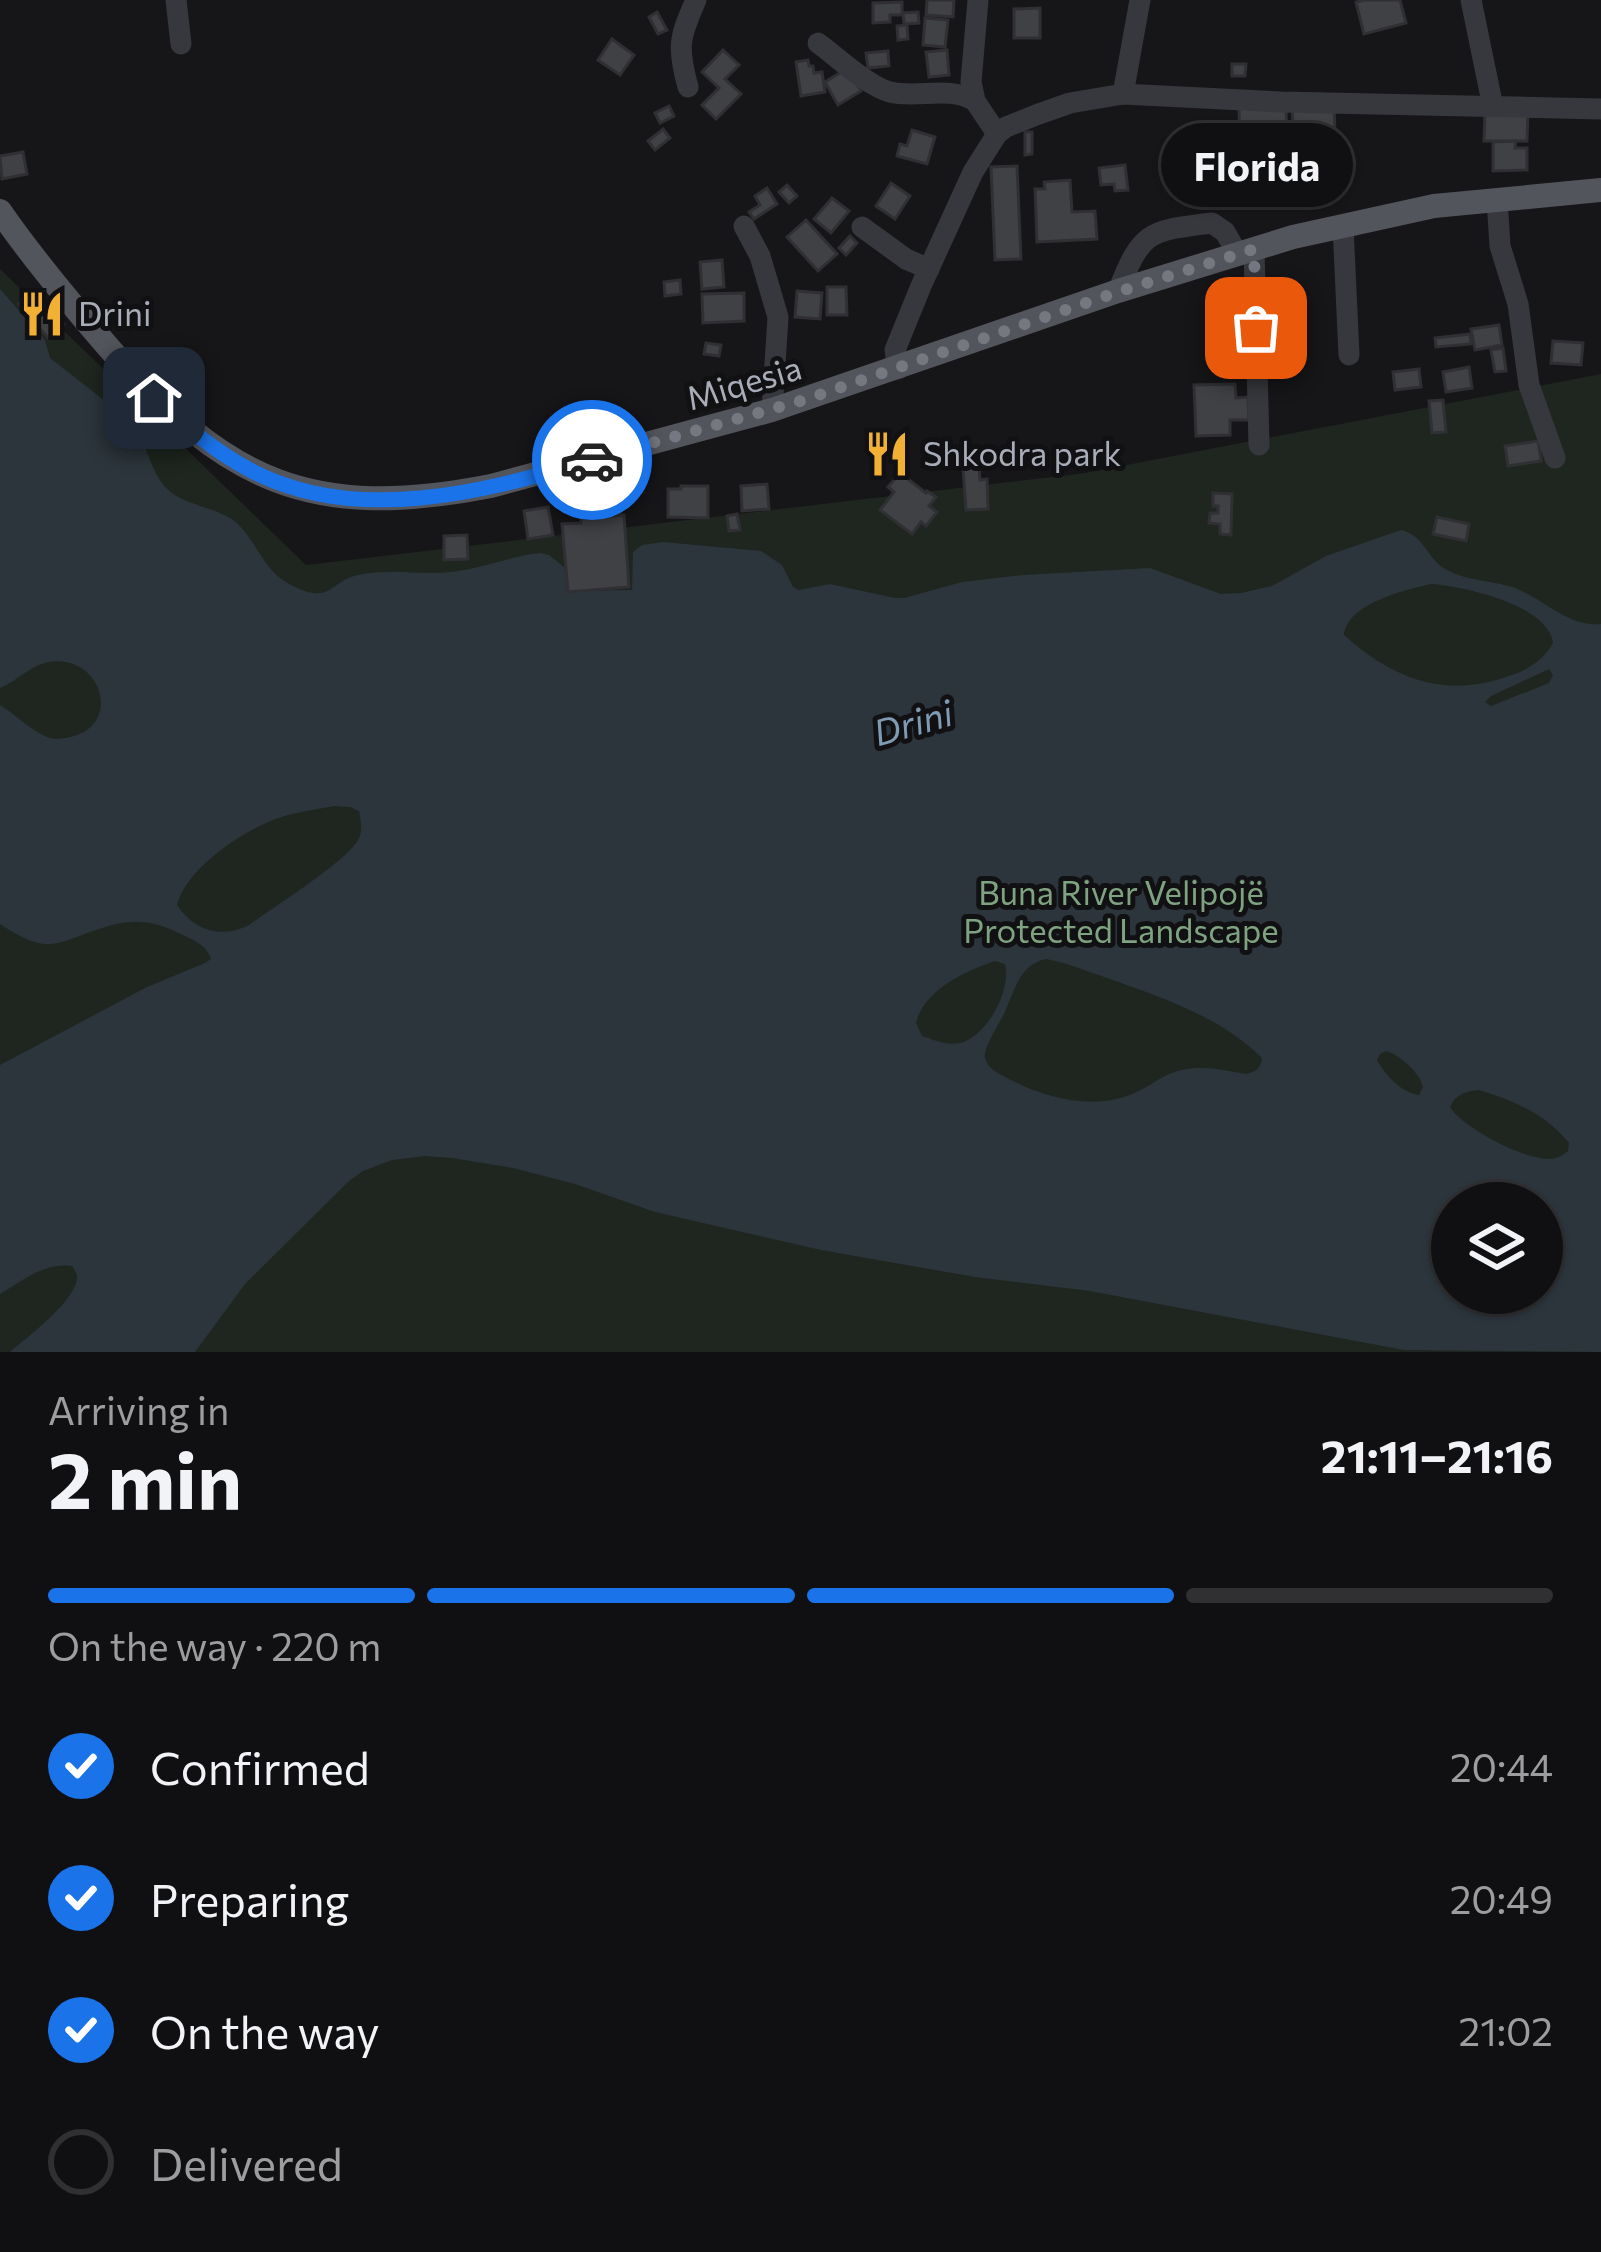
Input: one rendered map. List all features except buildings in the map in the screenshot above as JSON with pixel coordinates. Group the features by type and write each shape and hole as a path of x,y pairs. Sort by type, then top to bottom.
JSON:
{"main road":[{"name":"Miqesia","path":"0,211 56,285 154,398 213,448 294,488 379,500 446,495 772,410 1245,251 1343,226 1434,206 1601,190"}],"street":[{"path":"176,0 181,44"},
{"path":"688,87 679,53 695,0"},
{"path":"978,0 971,82 975,100 997,134"},
{"path":"1471,0 1493,106"},
{"path":"1123,94 1140,2"},
{"path":"818,43 880,89 950,92 975,100"},
{"path":"898,369 895,350 929,269 973,172 997,134 1070,103 1123,94 1601,109"},
{"path":"1497,199 1500,246 1518,304 1529,386 1556,458"},
{"path":"1118,292 1134,252 1148,236 1212,224 1245,251 1259,446"},
{"path":"744,226 760,256 778,317 772,410"},
{"path":"1343,226 1348,355"},
{"path":"862,227 906,259 929,269"}],"green space":[{"name":"Buna River Velipojë Protected Landscape","path":"0,269 306,565 1085,473 1601,374 1601,1352 0,1352"}],"water":[{"name":"Buna River Velipojë Protected Landscape","path":"0,289 45,340 50,358 132,422 165,486 180,498 231,519 274,573 315,593 358,575 459,571 540,553 564,567 569,591 632,590 633,552 642,545 663,542 761,551 782,565 799,590 830,584 904,598 962,582 1150,568 1221,594 1241,593 1272,586 1326,556 1401,530 1408,533 1450,572 1515,588 1578,622 1601,624 1601,1352 1404,1350 1090,1291 821,1250 655,1212 513,1168 425,1156 392,1160 349,1181 245,1284 195,1352 10,1352 61,1306 77,1275 72,1266 52,1267 0,1294 0,1065 147,987 211,959 192,939 144,922 109,926 49,944 27,939 0,924 0,705 41,734 57,739 89,728 101,704 99,691 82,668 49,662 0,688","holes":["1431,584 1521,608 1548,630 1553,643 1534,664 1509,676 1486,683 1442,685 1381,663 1344,635 1347,624 1366,607","1549,669 1553,675 1549,683 1491,706 1485,702","334,806 359,811 358,840 324,872 249,925 209,930 191,921 177,905 201,867 228,845 276,819","1046,959 1210,1020 1262,1058 1260,1064 1246,1074 1181,1070 1108,1101 1075,1101 1028,1088 996,1072 985,1058 1017,983 1031,966","995,961 1005,964 1005,986 979,1032 960,1043 922,1036 916,1023 928,1001 947,983","1386,1051 1414,1071 1423,1087 1419,1095 1406,1091 1385,1072 1377,1060","1479,1090 1539,1116 1569,1143 1568,1151 1556,1158 1540,1158 1481,1133 1450,1107 1458,1096"]}],"way so far":[{"path":"592,460 804,400 1254,249 1256,328"}],"place":[{"name":"Drini","path":"42,314"},
{"name":"Florida","path":"1256,328"},
{"name":"Shkodra park","path":"887,454"}],"route":[{"path":"154,398 213,448 255,472 294,488 340,497 379,500 446,495 592,460"}]}
